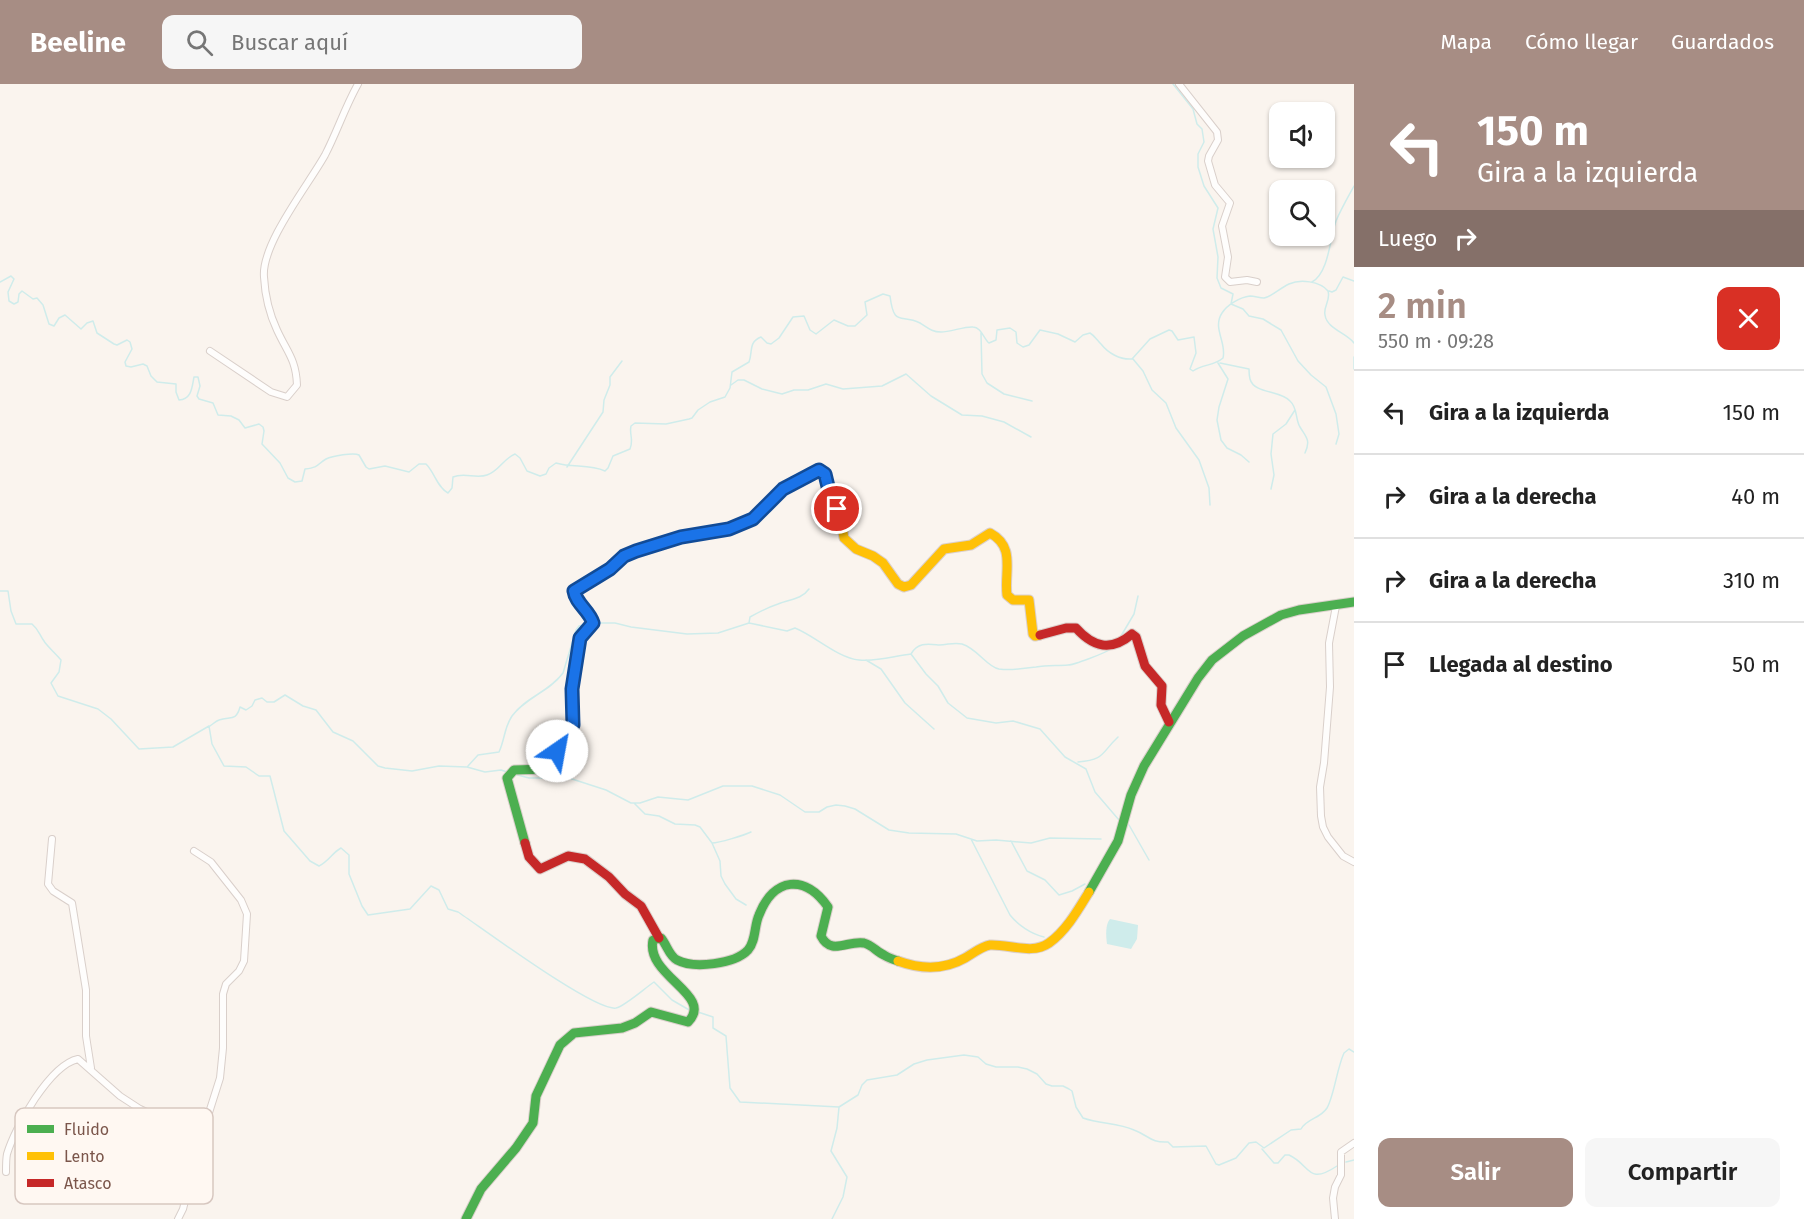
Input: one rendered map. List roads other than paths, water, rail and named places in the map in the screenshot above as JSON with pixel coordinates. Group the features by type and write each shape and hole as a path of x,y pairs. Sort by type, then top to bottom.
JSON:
{"street":[{"path":"210,351 271,392 287,398 297,385 297,372 291,353 277,329 269,308 263,273 273,242 326,153 358,84"},
{"path":"1179,84 1213,125 1218,136 1208,162 1215,185 1230,203 1222,226 1228,257 1224,273 1225,279 1230,282 1252,280 1257,282"},
{"path":"1169,722 1161,705 1162,686 1145,666 1136,637 1132,634 1121,643 1102,644 1088,641 1076,628 1066,628 1035,636 1033,634 1029,600 1013,600 1007,595 1007,554 1003,541 990,533 971,545 944,549 911,585 904,587 898,584 883,563 856,549 844,538 840,515 830,495 825,474 819,470 783,489 753,519 729,529 681,537 636,551 624,556 610,569 574,591 576,599 590,615 593,623 580,638 572,689 573,725 561,742 549,768 514,770 507,778 524,843 534,864 540,869 568,856 585,859 641,906 659,938 664,940 670,954 681,961 712,963 739,957 751,946 757,919 773,893 785,886 797,883 805,884 820,896 828,907 821,936 824,942 832,947 860,942 868,944 890,958 926,968 958,962 987,945 1044,948 1075,914 1108,860 1123,827 1133,789 1153,748 1210,662 1251,629 1291,612 1354,602"},
{"path":"1336,606 1329,643 1330,687 1320,787 1321,816 1328,837 1343,856 1354,862"},
{"path":"52,839 48,884 53,891 72,903 86,990 86,1036 91,1069"},
{"path":"194,851 211,862 241,900 248,914 244,961 239,971 226,984 223,994 224,1038 220,1078 210,1108"},
{"path":"466,1219 481,1189 516,1148 533,1123 534,1104 539,1088 556,1053 569,1036 579,1032 622,1028 635,1023 651,1012 666,1015 681,1022 688,1022 695,1012 693,1000 653,957 651,942 659,938"},
{"path":"29,1108 45,1084 72,1060 78,1059 120,1096 138,1108"},
{"path":"6,1172 6,1155 15,1134"},
{"path":"1335,1219 1333,1198 1341,1175 1341,1152 1354,1143"},
{"path":"178,1219 184,1204"}],"water":[{"path":"1110,919 1138,925 1137,939 1131,949 1107,944 1106,934"}],"waterway":[{"path":"1173,84 1193,109 1197,124 1202,129 1204,142 1198,154 1198,167 1204,186 1218,208 1213,229 1218,257 1217,278 1221,288 1233,294 1231,304 1243,309 1249,316 1263,319 1281,330 1298,361 1326,387 1336,414 1339,434 1336,444"},
{"path":"1312,282 1322,271 1336,221 1354,186"},
{"path":"0,282 11,276 14,279 8,292 9,301 14,304 18,302 22,291 33,299 37,298 43,305 49,324 54,326 59,318 65,315 81,329 93,321 97,333 114,344 117,345 127,340 132,349 125,362 126,366 143,364 147,366 151,376 157,382 176,384 179,400 189,395 194,377 198,377 200,386 197,396 199,399 213,403 218,415 231,416 239,420 245,428 259,424 263,427 262,444 280,463 288,478 295,482 302,481 305,469 316,467 326,459 356,454 369,469 385,466 409,472 419,464 426,464 441,487 448,493 452,488 453,477 487,475 515,454 527,471 540,476 546,474 549,468 556,463 605,471 613,456 630,449 631,426 635,423 666,424 689,419 710,402 725,397 730,388 732,372 749,362 753,344 757,339 761,337 771,344 779,338 793,317 804,316 810,330 816,334 834,320 848,326 855,326 867,315 865,302 883,294 890,296 894,312 899,318 913,320 938,332 976,328 989,343 996,340 997,330 1010,328 1016,332 1017,343 1023,347 1029,345 1040,330 1058,334 1075,342 1083,335 1090,333 1111,353 1132,359 1150,339 1169,330 1178,340 1194,337 1196,353 1190,369 1193,371 1223,358 1224,352 1218,324 1222,313 1230,304 1246,297 1264,298 1294,282 1304,281 1320,285 1328,291 1329,297 1325,312 1327,320 1354,343"},
{"path":"1329,291 1336,290 1343,277 1354,281"},
{"path":"981,333 982,374 987,383 1004,394 1032,401"},
{"path":"1354,357 1354,369"},
{"path":"1133,359 1143,371 1152,390 1166,403 1176,428 1199,460 1209,488 1210,505"},
{"path":"567,467 603,412 610,377 622,361"},
{"path":"1218,363 1228,379 1217,420 1221,440 1227,448 1249,462"},
{"path":"1220,363 1249,369 1252,384 1290,401 1294,407 1298,424 1307,439 1308,445 1305,453"},
{"path":"731,385 738,380 744,380 762,389 782,394 794,390 808,390 826,384 843,389 882,386 906,374 931,396 962,415 982,416 1004,422 1031,437"},
{"path":"1271,489 1274,475 1271,454 1273,434 1286,424 1295,410"},
{"path":"749,623 750,617 799,597 809,589"},
{"path":"0,591 8,591 16,624 32,624 61,660 59,672 51,683 58,696 98,709 111,719 139,749 173,747 209,726 212,744 224,766 246,767 259,776 270,776 284,831 310,861 319,866 341,848 349,855 349,874 368,915 410,909 431,886 439,890 448,909 458,912 563,984 604,1006 620,1007 654,982 672,1000 691,1011"},
{"path":"1121,636 1134,614 1138,596"},
{"path":"598,623 615,623 687,634 718,633 749,623 787,631 795,628 835,651 859,660 879,660 911,654 938,686 948,703 967,718 996,723 1013,721 1040,729 1065,757 1086,769 1095,792 1119,820"},
{"path":"468,766 478,755 499,752 512,716 563,673 576,630 579,626 587,624"},
{"path":"911,654 917,647 924,645 959,643 968,646 995,668 1009,670 1071,664 1111,649"},
{"path":"866,660 881,669 905,703 934,729"},
{"path":"210,726 219,720 234,717 240,707 246,710 255,700 262,698 267,702 274,702 285,695 303,706 316,710 333,732 353,741 378,766 412,771 439,766 467,767 485,772 501,770 507,772"},
{"path":"1078,762 1093,760 1102,755 1118,737"},
{"path":"514,774 529,778 569,778 606,790 631,803 640,803 658,797 688,800 723,786 752,786 780,795 805,812 819,812 836,805 855,809 889,830 909,833 956,834 977,841 1031,843 1050,838 1101,839"},
{"path":"634,803 645,814 659,816 675,824 700,827 712,843 720,861 721,876 725,884 736,899 746,905"},
{"path":"1129,825 1149,860"},
{"path":"712,843 751,832"},
{"path":"971,839 1010,915 1025,929 1044,937"},
{"path":"1011,841 1027,871 1045,880 1059,895 1085,884"},
{"path":"698,1012 713,1017 713,1028 726,1036 730,1088 740,1102 839,1107 831,1151 847,1177 843,1197 832,1219"},
{"path":"839,1107 858,1095 867,1080 897,1075 914,1064 927,1060 964,1055 978,1057 986,1064 996,1067 1027,1069 1037,1074 1046,1084 1069,1089 1072,1091 1076,1107 1083,1118 1128,1128 1154,1140 1168,1142 1173,1147 1206,1146 1216,1164 1219,1165 1236,1158 1249,1143 1256,1142 1264,1148 1291,1130 1301,1129 1321,1114 1329,1103 1344,1053 1349,1049 1354,1052"},
{"path":"1262,1149 1274,1163 1278,1163 1285,1155 1289,1155 1314,1174 1327,1172 1337,1166"},
{"path":"1346,1162 1354,1160"}]}
